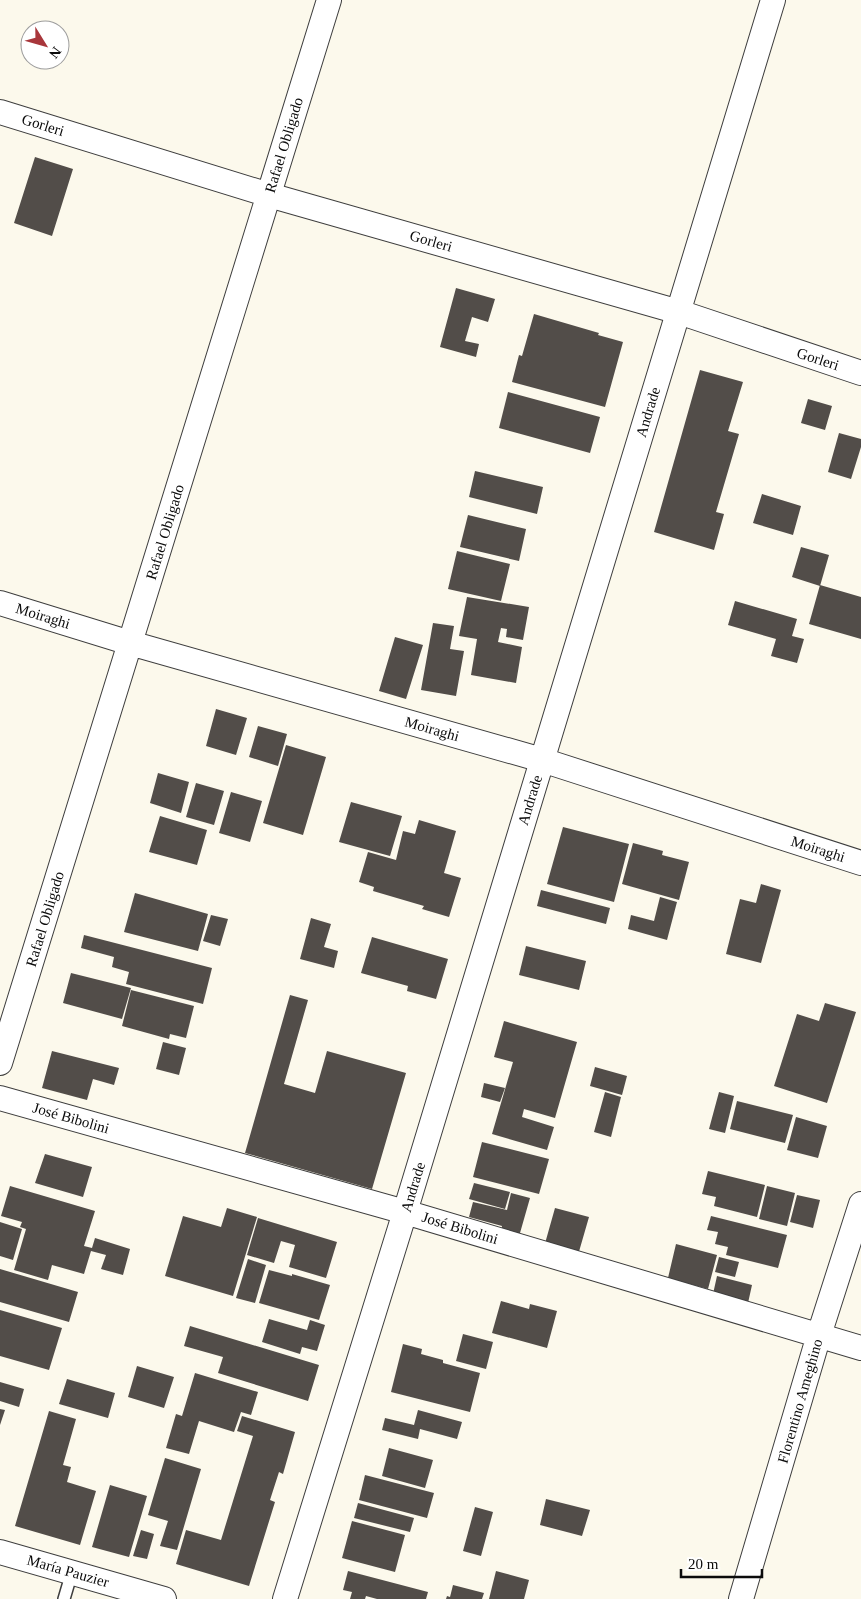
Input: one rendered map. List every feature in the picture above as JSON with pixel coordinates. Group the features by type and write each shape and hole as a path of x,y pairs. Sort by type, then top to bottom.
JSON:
{"street":[{"name":"Rafael Obligado","path":"0,1063 329,0"},
{"name":"Andrade","path":"285,1599 405,1212 773,0"},
{"name":"Gorleri","path":"0,112 269,194 679,312 861,373"},
{"name":"Moiraghi","path":"0,603 130,643 542,760 861,863"},
{"name":"José Bibolini","path":"0,1098 405,1212 861,1348"},
{"name":"Florentino Ameghino","path":"741,1599 819,1335 861,1204"},
{"name":"María Pauzier","path":"0,1552 164,1599"}],"lane":[{"path":"64,1599 72,1572"}],"building":[{"path":"35,157 73,169 52,236 14,223"},
{"path":"456,288 495,299 488,322 472,317 465,341 479,344 476,357 440,347"},
{"path":"534,314 623,342 605,407 512,382 519,355 522,356"},
{"path":"700,370 743,382 728,431 739,434 716,512 724,514 714,550 654,532"},
{"path":"508,392 600,417 590,453 499,428"},
{"path":"808,399 832,406 825,430 801,423"},
{"path":"839,433 861,439 861,447 851,479 828,472"},
{"path":"475,471 543,487 537,514 469,497"},
{"path":"762,494 801,506 793,535 753,523"},
{"path":"468,515 526,529 519,561 460,547"},
{"path":"801,547 829,555 820,586 792,577"},
{"path":"457,551 510,564 501,601 448,589"},
{"path":"820,585 861,597 861,639 809,624"},
{"path":"467,597 529,607 523,640 506,637 507,629 501,628 498,642 522,647 516,683 471,675 477,639 459,636"},
{"path":"735,601 797,619 792,636 804,639 797,663 771,656 776,639 728,625"},
{"path":"433,623 454,626 450,649 464,651 456,696 421,690"},
{"path":"395,637 423,645 406,699 379,691"},
{"path":"216,709 247,718 236,755 206,746"},
{"path":"258,726 287,734 278,766 249,757"},
{"path":"286,745 326,757 303,835 263,823"},
{"path":"158,773 189,782 181,813 150,803"},
{"path":"196,783 224,791 214,825 186,817"},
{"path":"231,792 262,801 250,842 219,833"},
{"path":"351,802 402,816 390,856 339,842"},
{"path":"160,816 207,830 197,865 149,852"},
{"path":"419,820 456,831 444,873 461,878 449,917 422,909 424,906 373,891 374,887 359,882 368,852 396,860 403,831 415,834"},
{"path":"563,827 629,844 614,902 547,884"},
{"path":"633,843 663,851 662,855 689,862 679,900 622,884"},
{"path":"761,884 781,890 761,963 726,954 740,899 756,903"},
{"path":"541,890 610,908 606,924 537,906"},
{"path":"135,893 208,914 198,951 124,932"},
{"path":"660,897 677,902 667,940 628,929 631,915 654,921"},
{"path":"211,915 228,919 220,946 203,941"},
{"path":"311,918 331,924 324,947 338,951 334,968 300,959"},
{"path":"84,935 212,968 203,1004 126,984 129,972 112,967 114,957 81,948"},
{"path":"372,937 448,959 436,999 407,991 408,986 361,973"},
{"path":"526,946 586,961 579,990 519,975"},
{"path":"71,973 131,988 122,1019 63,1003"},
{"path":"131,990 194,1006 186,1038 170,1034 169,1039 122,1026"},
{"path":"290,995 308,1000 284,1084 315,1093 327,1051 406,1073 372,1189 245,1153"},
{"path":"825,1003 856,1012 827,1103 774,1086 797,1014 819,1021"},
{"path":"504,1021 577,1042 555,1118 524,1109 522,1117 554,1127 547,1150 492,1134 513,1062 494,1057"},
{"path":"163,1042 186,1048 179,1075 156,1069"},
{"path":"52,1051 119,1068 114,1085 93,1079 87,1100 42,1088"},
{"path":"595,1067 627,1076 622,1095 590,1086"},
{"path":"484,1083 505,1088 500,1102 481,1097"},
{"path":"605,1092 621,1097 611,1137 594,1132"},
{"path":"719,1092 734,1096 725,1133 709,1129"},
{"path":"737,1101 793,1115 785,1143 730,1129"},
{"path":"796,1117 827,1126 818,1158 787,1150"},
{"path":"482,1142 549,1159 539,1194 473,1177"},
{"path":"45,1154 92,1167 83,1197 35,1183"},
{"path":"708,1171 765,1185 757,1217 714,1206 716,1197 702,1194"},
{"path":"474,1183 510,1192 505,1209 469,1199"},
{"path":"10,1186 95,1211 84,1246 92,1248 95,1238 130,1249 123,1275 101,1269 106,1255 91,1251 84,1274 52,1265 48,1280 14,1270 26,1229 20,1227 22,1222 1,1216"},
{"path":"767,1186 795,1193 787,1226 759,1219"},
{"path":"511,1193 530,1198 518,1240 500,1236 502,1226 469,1217 473,1202 507,1210"},
{"path":"797,1195 820,1200 813,1228 790,1222"},
{"path":"227,1208 257,1217 233,1296 165,1276 183,1216 221,1227"},
{"path":"555,1208 589,1217 578,1255 544,1247"},
{"path":"711,1216 787,1235 778,1268 726,1255 728,1247 715,1244 718,1232 707,1230"},
{"path":"258,1218 337,1242 326,1278 289,1267 295,1245 281,1241 274,1263 247,1255"},
{"path":"0,1222 22,1229 13,1260 0,1256"},
{"path":"676,1244 717,1255 708,1289 668,1278"},
{"path":"719,1257 739,1262 735,1277 715,1272"},
{"path":"248,1259 266,1265 255,1303 236,1298"},
{"path":"0,1269 78,1292 69,1322 0,1302"},
{"path":"269,1270 292,1276 292,1274 330,1285 319,1320 259,1303"},
{"path":"717,1276 752,1285 748,1303 713,1294"},
{"path":"501,1301 529,1309 530,1304 557,1311 547,1348 492,1333"},
{"path":"0,1310 62,1328 49,1370 0,1356"},
{"path":"269,1319 307,1330 310,1320 325,1325 317,1351 302,1347 300,1354 262,1342"},
{"path":"190,1326 319,1365 308,1401 218,1373 223,1357 184,1346"},
{"path":"463,1334 493,1342 486,1369 456,1361"},
{"path":"403,1344 422,1349 421,1354 443,1360 443,1363 480,1373 470,1412 391,1392"},
{"path":"137,1366 174,1377 164,1408 128,1397"},
{"path":"195,1373 258,1392 251,1415 241,1412 234,1432 199,1421 189,1454 166,1448 176,1414 182,1416"},
{"path":"67,1379 115,1393 108,1418 59,1404"},
{"path":"0,1382 24,1389 19,1407 0,1401"},
{"path":"0,1409 5,1410 0,1425"},
{"path":"418,1410 462,1422 457,1439 420,1429 418,1439 382,1430 385,1418 414,1425"},
{"path":"49,1411 76,1419 63,1465 71,1467 67,1482 96,1491 80,1545 15,1526"},
{"path":"242,1416 295,1432 283,1474 279,1472 270,1500 275,1502 249,1586 176,1564 186,1530 221,1540 253,1436 237,1431"},
{"path":"389,1448 433,1460 425,1488 382,1476"},
{"path":"165,1458 201,1469 177,1550 160,1546 168,1521 148,1515"},
{"path":"365,1475 434,1493 427,1518 359,1500"},
{"path":"110,1485 147,1496 129,1557 92,1547"},
{"path":"546,1499 590,1510 582,1536 540,1525"},
{"path":"358,1503 414,1518 410,1532 354,1518"},
{"path":"475,1507 493,1512 481,1556 463,1551"},
{"path":"352,1521 405,1535 395,1572 342,1558"},
{"path":"141,1530 154,1534 147,1559 133,1556"},
{"path":"348,1571 428,1592 426,1599 377,1599 366,1596 365,1599 350,1599 352,1592 343,1590"},
{"path":"496,1571 529,1580 524,1599 489,1599"},
{"path":"453,1585 484,1593 482,1599 446,1599 447,1596 450,1597"}]}
